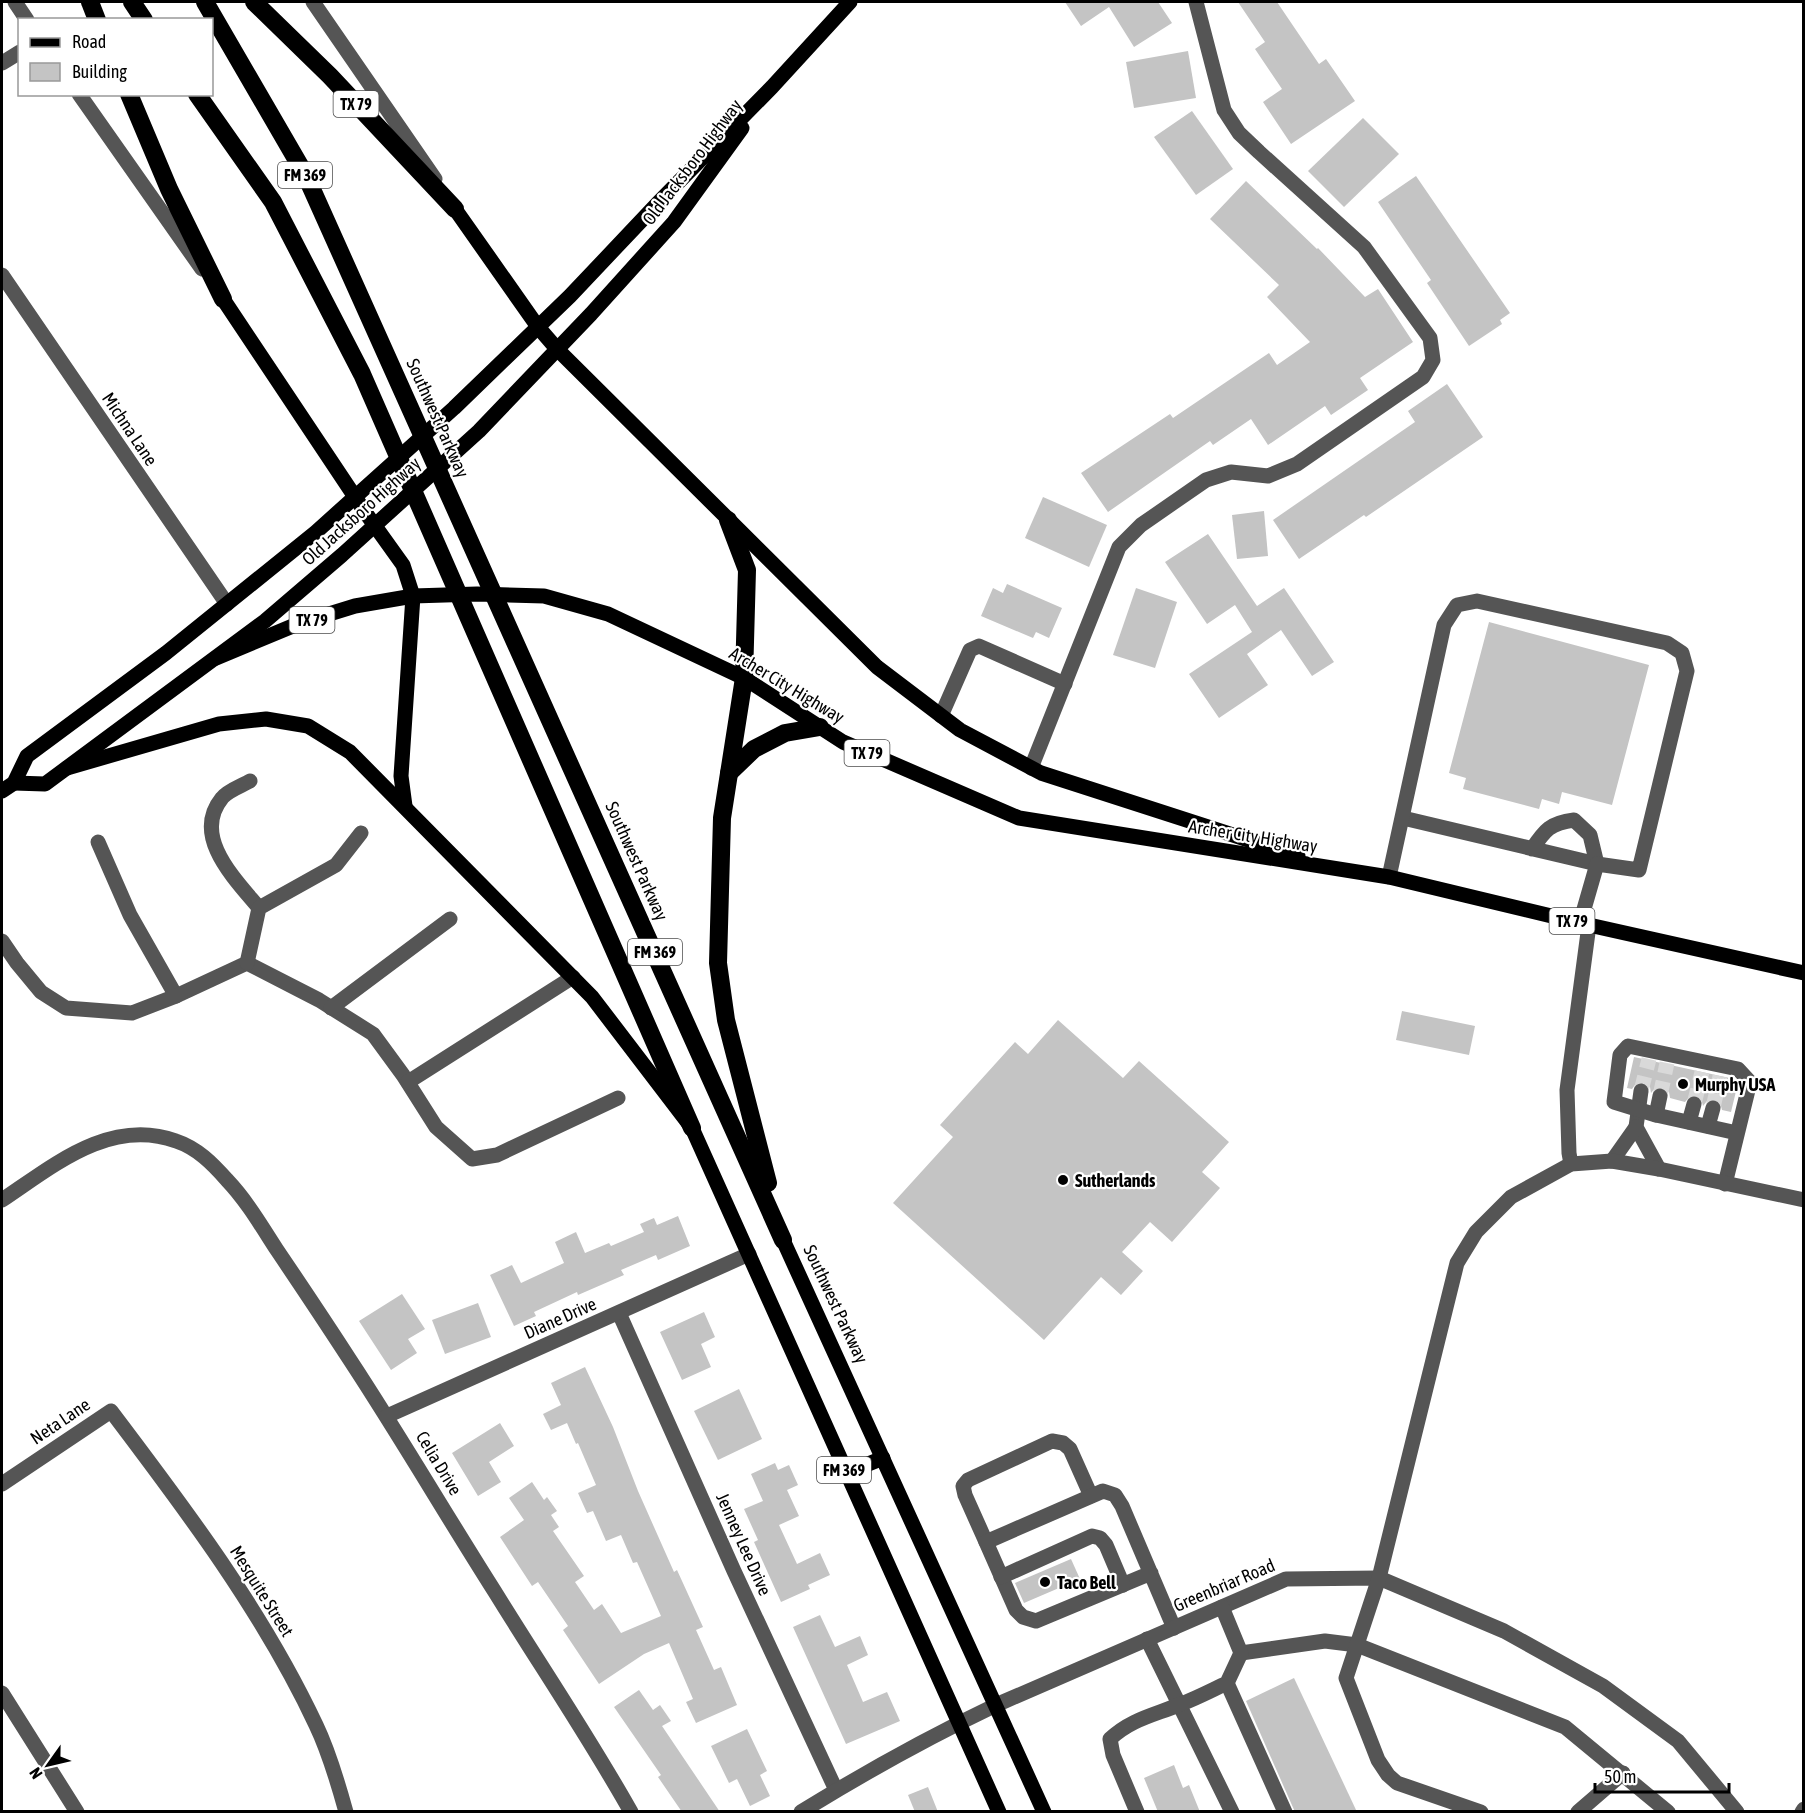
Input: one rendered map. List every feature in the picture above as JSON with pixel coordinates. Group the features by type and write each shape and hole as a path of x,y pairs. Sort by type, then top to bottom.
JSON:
{"highway":[{"path":"90,2 97,18"},
{"path":"132,2 143,18"},
{"name":"Southwest Parkway","path":"205,2 306,176 783,1240"},
{"name":"TX 79","path":"254,2 330,76 455,209"},
{"path":"130,96 169,189 223,299"},
{"name":"FM 369","path":"198,96 273,202 362,374 692,1128"},
{"path":"728,520 747,570 744,678 722,818 718,963 726,1020 783,1240"},
{"path":"729,773 754,749 785,733 820,727"}],"main road":[{"name":"Old Jacksboro Highway","path":"8,787 27,756 166,653 316,532 454,408 570,296 772,87 850,2"},
{"name":"Old Jacksboro Highway","path":"8,787 45,784 265,621 479,431 674,222 772,87"},
{"name":"TX 79","path":"455,209 538,327 557,350"},
{"path":"223,299 403,565 413,596 401,776 405,806"},
{"name":"Archer City Highway","path":"557,350 878,667 960,730 1041,773 1341,870"},
{"name":"Archer City Highway","path":"216,658 300,623 355,606 413,596 477,594 544,596 608,614 744,678 843,742 1019,818 1389,877 1803,973"},
{"path":"67,768 219,724 266,719 308,726 350,752 573,977 592,997 692,1128"},
{"name":"FM 369","path":"692,1128 999,1812"},
{"name":"Southwest Parkway","path":"783,1240 1044,1812"},
{"path":"846,1473 883,1458"}],"street":[{"path":"15,2 26,18"},
{"path":"313,2 455,209"},
{"path":"1031,768 1119,547 1141,525 1206,480 1231,471 1268,476 1297,464 1423,377 1433,360 1430,338 1364,247 1239,133 1229,118 1224,110 1196,2"},
{"path":"2,63 18,53"},
{"path":"80,96 223,299"},
{"name":"Michna Lane","path":"2,275 227,604"},
{"path":"1389,877 1444,625 1457,605 1477,602 1667,643 1682,653 1687,671 1639,870 1597,864 1403,818"},
{"path":"941,716 970,650 979,646 1065,684"},
{"path":"250,781 223,796 210,817 214,845 232,876 259,908"},
{"path":"1532,849 1543,832 1557,822 1574,820 1590,835 1597,864 1585,924 1567,1090 1571,1164"},
{"path":"247,963 259,908 336,865 361,833"},
{"path":"98,842 130,915 177,996"},
{"path":"332,1008 450,919"},
{"path":"2,940 17,963 41,992 66,1008 132,1012 177,996 247,963"},
{"path":"247,963 332,1008 373,1034 408,1082 436,1127 472,1159 496,1155 618,1098"},
{"path":"408,1082 573,977"},
{"path":"1725,1184 1750,1082 1738,1069 1722,1071 1650,1055 1628,1046 1620,1055 1614,1102 1638,1110 1737,1133"},
{"path":"1612,1161 1636,1127 1641,1091"},
{"path":"1656,1114 1660,1096"},
{"path":"1689,1122 1694,1104"},
{"path":"1708,1126 1713,1108"},
{"path":"1636,1127 1659,1169"},
{"name":"Celia Drive","path":"2,1200 77,1150 115,1137 132,1134 154,1135 175,1140 194,1149 229,1182 260,1224 387,1416 631,1812"},
{"path":"1480,1812 1397,1783 1388,1774 1378,1760 1346,1678 1379,1578 1457,1263 1476,1232 1511,1197 1571,1164 1612,1161 1803,1200"},
{"name":"Diane Drive","path":"387,1416 749,1254"},
{"name":"Jenney Lee Drive","path":"619,1313 734,1571 836,1790"},
{"name":"Neta Lane","path":"2,1484 111,1411"},
{"name":"Mesquite Street","path":"111,1411 213,1549 275,1647 317,1726 346,1812"},
{"path":"1091,1496 1070,1449 1063,1443 1052,1441 968,1480 963,1486 965,1496 1016,1610 1023,1617 1036,1621 1151,1573"},
{"path":"986,1542 1103,1491 1115,1495 1122,1506 1174,1628"},
{"path":"1001,1577 1092,1536 1100,1538 1106,1545 1123,1585"},
{"name":"Greenbriar Road","path":"801,1812 836,1790 958,1723 1286,1579 1379,1578 1504,1631 1603,1686 1678,1741 1737,1812"},
{"path":"1137,1812 1113,1755 1110,1739 1122,1727 1147,1715 1180,1705 1227,1683 1241,1653 1222,1607"},
{"path":"1147,1639 1232,1812"},
{"path":"1241,1653 1325,1641 1357,1646 1565,1726 1668,1812"},
{"path":"1227,1683 1285,1812"},
{"path":"2,1693 77,1812"},
{"path":"1578,1812 1623,1773"}],"building":[{"path":"1065,2 1158,2 1172,23 1134,47 1109,7 1081,26"},
{"path":"1238,2 1277,2 1319,64 1326,59 1355,101 1291,144 1263,102 1282,89 1255,49 1265,42"},
{"path":"1188,51 1196,98 1134,108 1126,62"},
{"path":"1192,111 1233,169 1196,195 1154,137"},
{"path":"1363,118 1399,154 1344,207 1308,171"},
{"path":"1416,176 1510,313 1500,320 1502,324 1469,346 1427,283 1431,280 1378,202"},
{"path":"1246,181 1318,248 1365,297 1378,289 1413,342 1360,378 1368,390 1331,415 1325,406 1268,445 1251,419 1213,445 1210,441 1108,512 1081,473 1170,414 1173,418 1269,353 1277,365 1310,342 1267,297 1279,285 1210,219"},
{"path":"1447,384 1483,437 1366,517 1364,515 1299,559 1273,520 1415,422 1408,411"},
{"path":"1043,497 1107,525 1089,567 1025,538"},
{"path":"1264,511 1268,556 1237,559 1232,515"},
{"path":"1208,534 1257,606 1284,588 1334,662 1312,676 1281,630 1247,654 1268,685 1219,718 1189,674 1252,632 1235,605 1207,624 1165,562"},
{"path":"1007,584 1062,608 1049,638 1036,632 1033,638 981,616 993,588 1003,593"},
{"path":"1136,588 1177,602 1155,668 1113,655"},
{"path":"1489,622 1649,665 1612,805 1562,792 1559,804 1542,799 1539,809 1463,789 1466,778 1449,773"},
{"path":"1402,1011 1475,1026 1469,1055 1396,1040"},
{"name":"Sutherlands","path":"1058,1020 1123,1078 1139,1061 1229,1142 1202,1172 1220,1188 1172,1242 1150,1222 1122,1252 1143,1271 1121,1295 1101,1277 1044,1340 893,1203 953,1137 940,1125 1015,1042 1028,1054"},
{"name":"Murphy USA","path":"1634,1057 1734,1079 1738,1083 1731,1112 1722,1110 1720,1102 1715,1099 1707,1101 1703,1106 1701,1098 1697,1095 1691,1095 1685,1102 1670,1098 1669,1092 1663,1087 1656,1087 1651,1093 1650,1087 1643,1082 1637,1082 1632,1089 1627,1088"},
{"path":"678,1216 690,1246 658,1260 656,1255 621,1270 624,1275 578,1295 577,1292 534,1312 536,1316 514,1326 490,1275 512,1265 521,1283 564,1263 555,1242 576,1232 585,1253 609,1243 611,1246 644,1232 640,1224 654,1218 657,1225"},
{"path":"402,1294 425,1329 408,1339 417,1353 391,1370 359,1321"},
{"path":"478,1303 491,1337 445,1354 432,1320"},
{"path":"704,1312 715,1337 701,1344 711,1367 682,1380 660,1332"},
{"path":"585,1367 674,1572 677,1570 703,1627 696,1630 714,1670 721,1667 737,1705 696,1723 686,1702 693,1699 669,1643 644,1654 599,1684 563,1630 568,1626 538,1582 532,1586 500,1537 524,1520 509,1498 532,1482 544,1500 547,1497 557,1511 551,1515 559,1527 553,1531 584,1576 575,1582 594,1610 602,1604 621,1633 661,1616 637,1562 633,1563 621,1535 606,1541 593,1511 587,1513 578,1493 596,1485 567,1423 551,1430 543,1414 561,1405 551,1383"},
{"path":"739,1389 762,1439 718,1460 694,1411"},
{"path":"500,1423 514,1446 489,1462 501,1482 478,1496 452,1453"},
{"path":"775,1463 778,1470 789,1465 798,1485 787,1490 799,1516 779,1525 797,1564 820,1553 830,1575 808,1585 810,1589 781,1602 754,1542 758,1540 744,1509 763,1501 751,1474"},
{"name":"Taco Bell","path":"1071,1559 1080,1579 1024,1603 1015,1583"},
{"path":"820,1615 835,1647 860,1636 868,1655 847,1665 863,1702 887,1692 900,1721 846,1744 793,1627"},
{"path":"1294,1678 1357,1812 1295,1812 1246,1701"},
{"path":"639,1690 653,1710 660,1705 671,1721 662,1726 720,1812 682,1812 658,1777 661,1775 614,1707"},
{"path":"747,1729 767,1771 760,1775 770,1796 750,1806 737,1779 729,1783 711,1746"},
{"path":"1174,1765 1183,1788 1189,1785 1200,1812 1158,1812 1144,1778"},
{"path":"928,1787 938,1812 915,1812 908,1795"}],"tunnel":[{"path":"1641,1091 1649,1059"},
{"path":"1660,1096 1667,1063"},
{"path":"1694,1104 1702,1072"},
{"path":"1713,1108 1720,1076"}],"place":[{"name":"Murphy USA","path":"1683,1084"},
{"name":"Sutherlands","path":"1063,1180"},
{"name":"Taco Bell","path":"1045,1582"}]}
